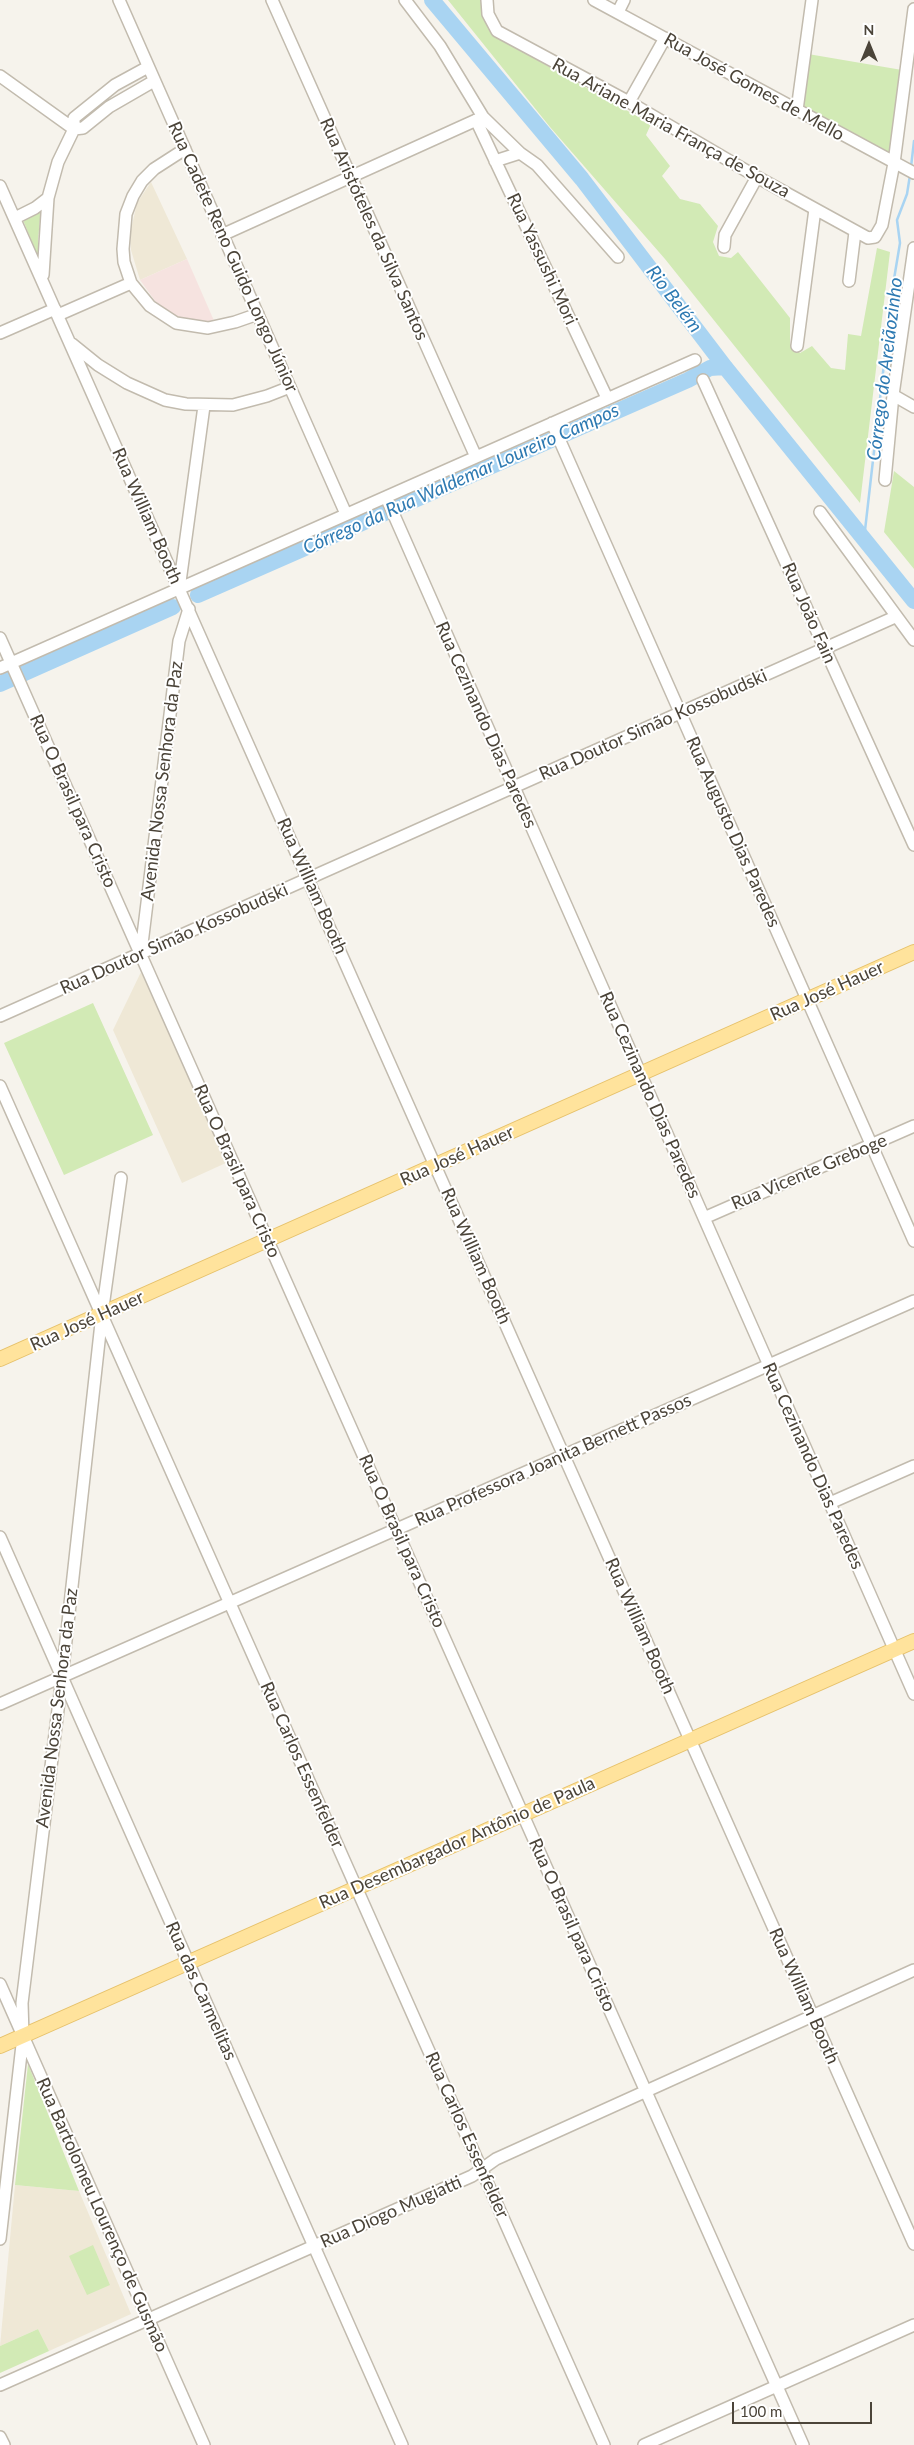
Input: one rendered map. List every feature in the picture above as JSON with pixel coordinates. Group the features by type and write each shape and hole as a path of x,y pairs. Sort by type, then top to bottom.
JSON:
{"main road":[{"name":"Rua José Hauer","path":"0,1359 914,952"},
{"name":"Rua Desembargador Antônio de Paula","path":"0,2046 914,1641"}],"street":[{"name":"Rua Cadete Reno Guido Longo Júnior","path":"119,0 346,514"},
{"name":"Rua Aristóteles da Silva Santos","path":"272,0 476,457"},
{"path":"405,0 440,46 479,118 537,165 618,257"},
{"name":"Rua Ariane Maria França de Souza","path":"487,0 488,14 497,32 629,102 757,177 868,238 875,238 882,226 894,164"},
{"name":"Rua José Gomes de Mello","path":"594,0 914,174"},
{"path":"618,12 624,0"},
{"path":"797,110 812,0"},
{"path":"894,164 914,9"},
{"path":"629,102 665,38"},
{"path":"43,282 43,245 48,198 58,162 74,129 74,118 100,95 148,67"},
{"path":"0,76 74,129 83,128 109,106 154,81"},
{"path":"100,95 109,106"},
{"path":"222,234 479,118"},
{"name":"Rua Yassushi Mori","path":"479,118 495,161 608,398"},
{"path":"185,149 154,169 142,181 132,196 126,214 123,249 131,283 150,306 176,323 191,326 221,326 258,314"},
{"path":"495,161 520,153"},
{"path":"724,247 725,235 757,177"},
{"name":"Rua William Booth","path":"0,186 309,878 914,2244"},
{"path":"14,218 26,213 48,198"},
{"path":"797,346 815,209"},
{"path":"849,281 856,232"},
{"path":"885,480 893,395 914,251"},
{"path":"0,333 131,283"},
{"path":"70,342 114,375 147,393 165,400 204,406 250,402 290,387"},
{"path":"0,668 15,672 179,589 346,514 388,501 476,457 553,427 608,398 695,360"},
{"name":"Rua João Fain","path":"703,380 914,845"},
{"path":"893,395 914,407"},
{"path":"179,589 204,406"},
{"name":"Rua Augusto Dias Paredes","path":"553,427 914,1241"},
{"name":"Rua Cezinando Dias Paredes","path":"388,501 914,1694"},
{"path":"820,512 895,617 914,640"},
{"name":"Avenida Nossa Senhora da Paz","path":"140,954 179,641 189,610"},
{"name":"Rua Doutor Simão Kossobudski","path":"0,1016 895,617"},
{"name":"Rua O Brasil para Cristo","path":"0,638 803,2445"},
{"name":"Rua Carlos Essenfelder","path":"0,1086 604,2445"},
{"name":"Rua Vicente Greboge","path":"704,1218 914,1126"},
{"name":"Avenida Nossa Senhora da Paz","path":"0,2239 23,2036 22,2004 62,1677 102,1314 121,1178"},
{"name":"Rua Professora Joanita Bernett Passos","path":"0,1704 914,1300"},
{"path":"830,1503 914,1466"},
{"name":"Rua das Carmelitas","path":"0,1537 402,2445"},
{"name":"Rua Diogo Mugiatti","path":"0,2385 472,2176 496,2159 914,1970"},
{"name":"Rua Bartolomeu Lourenço de Gusmão","path":"0,1984 204,2445"},
{"path":"644,2445 914,2325"},
{"path":"0,2437 4,2445"}],"shaded area":[{"path":"151,182 187,259 140,280 131,250 130,234 137,203"},
{"path":"187,259 215,323 200,323 170,314 158,305 140,280"},
{"path":"141,972 228,1162 182,1183 113,1030"},
{"path":"15,2185 79,2191 131,2314 49,2351 38,2329 0,2346"}],"green space":[{"path":"448,0 480,0 488,26 498,38 651,124 646,135 670,166 662,176 680,199 700,204 718,226 713,242 719,256 731,258 738,252 790,318 790,344 800,353 812,346 831,368 845,370 848,334 861,336 877,248 890,252 860,503 665,259 550,127"},
{"path":"808,54 902,70 891,159 801,109"},
{"path":"41,209 38,240 38,257 23,220"},
{"path":"894,471 914,487 914,569 884,532"},
{"path":"93,1003 153,1135 64,1175 4,1043"},
{"path":"28,2064 79,2191 15,2185"},
{"path":"93,2245 110,2285 87,2295 69,2256"},
{"path":"38,2329 49,2351 0,2373 0,2346"}],"waterway":[{"name":"Rio Belém","path":"432,0 582,179 725,367 914,601"},
{"name":"Córrego do Areiãozinho","path":"911,167 914,141"},
{"name":"Córrego do Areiãozinho","path":"864,539 893,285 900,243 897,220 907,194 910,175"},
{"name":"Córrego da Rua Waldemar Loureiro Campos","path":"198,595 688,380 710,368 725,367"},
{"name":"Córrego da Rua Waldemar Loureiro Campos","path":"0,684 173,607"}]}
